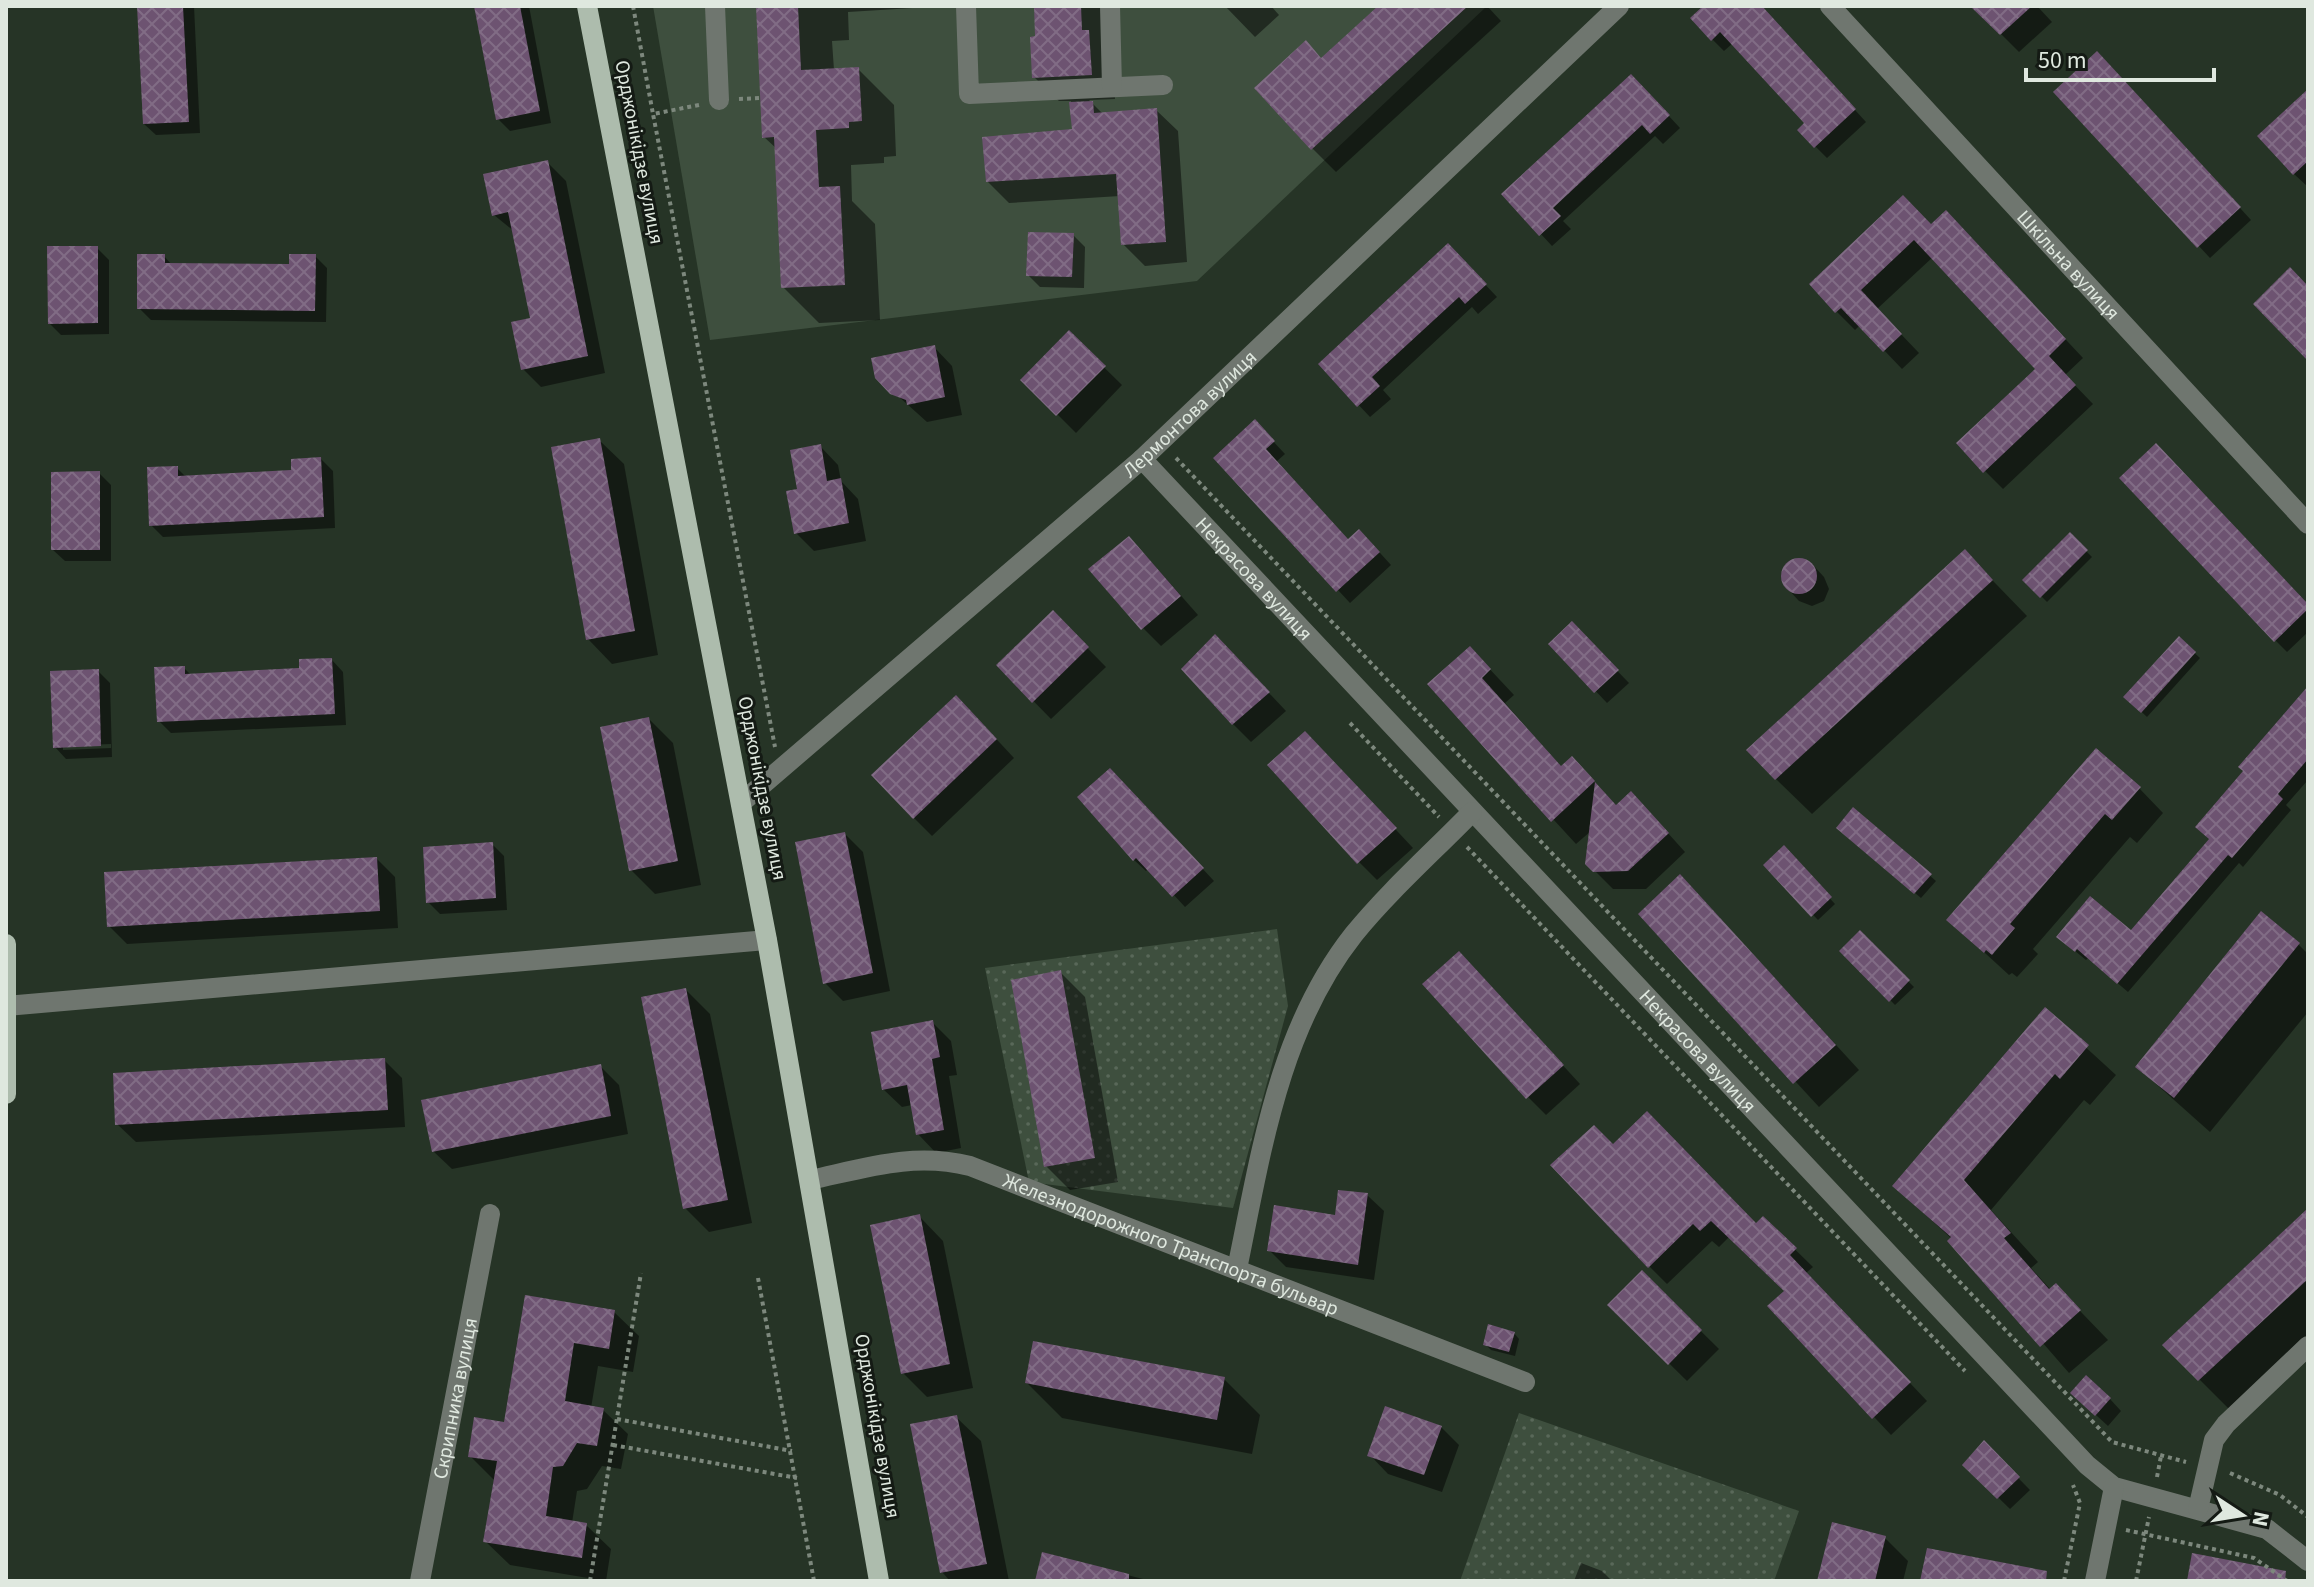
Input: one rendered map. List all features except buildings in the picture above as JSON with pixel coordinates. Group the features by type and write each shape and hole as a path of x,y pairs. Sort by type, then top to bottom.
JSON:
{"main road":[{"name":"Орджонікідзе вулиця","path":"587,6 767,940 879,1581"},
{"path":"6,944 6,1094"}],"street":[{"path":"715,6 719,100"},
{"path":"966,6 969,94 1163,85"},
{"path":"1110,6 1112,87"},
{"name":"Лермонтова вулиця","path":"741,803 1142,459 1619,6"},
{"name":"Шкільна вулиця","path":"1830,6 2308,524"},
{"name":"Некрасова вулиця","path":"1142,459 2031,1408 2114,1487 2267,1529 2308,1561"},
{"path":"1237,1269 1266,1132 1282,1071 1302,1020 1354,935 1472,812"},
{"path":"7,1006 767,940"},
{"name":"Железнодорожного Транспорта бульвар","path":"810,1180 905,1159 939,1158 970,1166 1525,1382"},
{"name":"Скрипника вулиця","path":"420,1581 490,1214"},
{"path":"2198,1509 2214,1440 2226,1424 2308,1346"},
{"path":"2095,1581 2114,1487"}],"path":[{"path":"633,6 780,770"},
{"path":"653,114 719,100 761,98"},
{"path":"1160,442 2112,1442 2190,1463"},
{"path":"1350,723 1448,827"},
{"path":"1459,838 1971,1378"},
{"path":"590,1581 641,1273"},
{"path":"758,1278 814,1581"},
{"path":"617,1419 792,1451"},
{"path":"613,1445 797,1478"},
{"path":"2220,1471 2280,1495 2308,1517"},
{"path":"2064,1581 2080,1503 2069,1481"},
{"path":"2145,1535 2254,1558 2287,1581"}],"green space":[{"path":"653,6 1487,6 1197,281 710,340"},
{"path":"1277,929 1288,1006 1233,1208 1029,1182 985,968"},
{"path":"1519,1413 1799,1511 1774,1581 1460,1581"}]}
